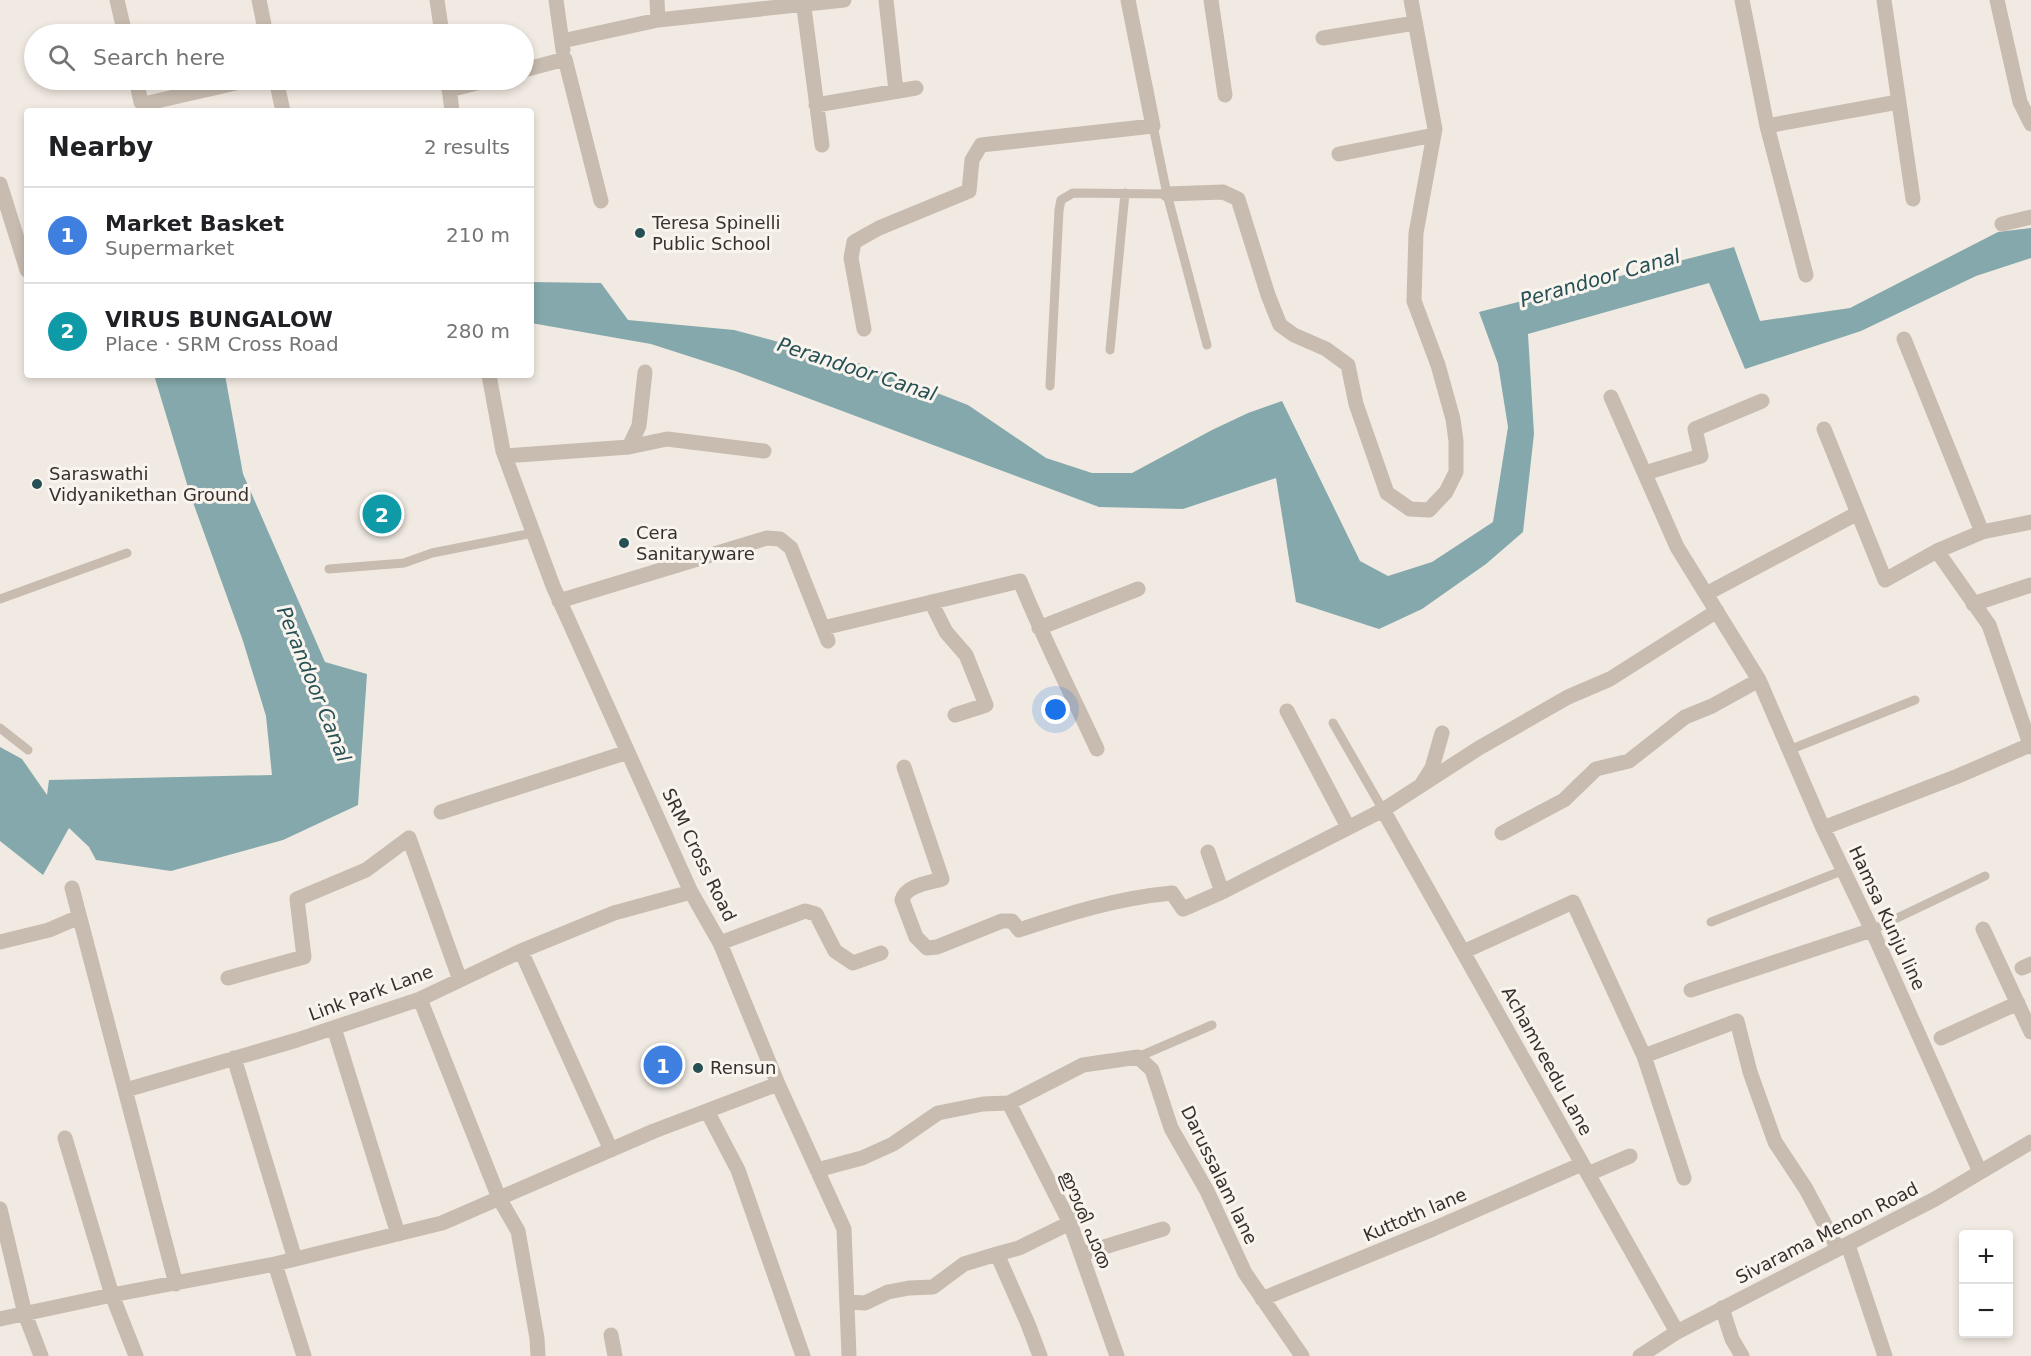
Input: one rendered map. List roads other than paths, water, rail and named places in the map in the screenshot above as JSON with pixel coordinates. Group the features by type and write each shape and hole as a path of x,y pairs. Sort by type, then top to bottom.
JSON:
{"street":[{"path":"117,0 123,24"},
{"path":"259,0 264,24"},
{"path":"437,0 441,24"},
{"path":"556,0 565,59 602,201"},
{"path":"657,0 658,20"},
{"path":"562,41 658,20 803,2 844,0"},
{"path":"885,0 896,91"},
{"path":"864,329 851,258 854,242 879,228 969,191 972,160 981,145 1153,126 1128,0"},
{"path":"1211,0 1225,95"},
{"path":"1167,194 1223,192 1238,199 1268,295 1280,325 1294,335 1326,349 1348,365 1356,404 1387,493 1410,509 1429,510 1446,492 1456,472 1456,441 1454,419 1438,365 1414,301 1416,233 1435,132 1411,0"},
{"path":"1742,0 1767,126 1806,275"},
{"path":"1884,0 1913,199"},
{"path":"1997,0 2020,102 2031,124"},
{"path":"803,2 822,145"},
{"path":"1323,38 1415,23"},
{"path":"534,67 565,59"},
{"path":"816,105 916,88"},
{"path":"138,90 141,102 148,103 205,90"},
{"path":"278,90 282,108"},
{"path":"449,90 452,108"},
{"path":"1767,126 1898,102"},
{"path":"1339,154 1435,132"},
{"path":"0,184 24,260"},
{"path":"2002,224 2031,217"},
{"path":"1905,339 1982,532"},
{"path":"629,447 639,426 645,372"},
{"name":"SRM Cross Road","path":"490,378 505,456 559,601 691,892 720,943 778,1084 844,1229 849,1356"},
{"name":"Hamsa Kunju line","path":"1611,398 1677,547 1760,680 1823,828 1872,930 1980,1172"},
{"path":"1645,473 1701,456 1695,429 1762,401"},
{"path":"1824,429 1885,580 1937,551 1982,532 2031,522"},
{"path":"505,456 629,447 667,439 764,451"},
{"path":"1706,594 1858,513"},
{"path":"559,601 767,538 780,539 791,548 826,635 931,603 1020,581 1039,628 1097,749"},
{"path":"1823,828 2031,746 1989,626 1937,551"},
{"path":"1973,604 2031,585"},
{"path":"1039,628 1138,589"},
{"path":"931,603 946,632 966,655 986,705 955,715"},
{"path":"904,767 942,879 910,889 902,900 916,937 927,948 937,947 1002,921 1012,921 1019,930 1056,917 1132,897 1172,893 1183,909 1222,892 1383,810 1479,748 1558,702 1610,679 1717,611"},
{"path":"1502,833 1564,800 1596,769 1629,761 1685,717 1712,706 1760,680"},
{"path":"1287,711 1348,827"},
{"path":"1421,785 1432,768 1442,733"},
{"path":"441,812 628,752"},
{"name":"Achamveedu Lane","path":"1383,810 1677,1332"},
{"path":"228,978 304,957 297,899 366,870 409,838 460,980"},
{"path":"1208,852 1222,892"},
{"path":"72,888 176,1284"},
{"name":"Link Park Lane","path":"126,1090 334,1028 420,999 521,951 615,913 691,892"},
{"path":"1463,952 1573,902 1644,1056 1684,1178"},
{"path":"720,943 805,911 816,914 835,951 853,963 881,953"},
{"path":"0,942 49,930 79,917"},
{"path":"1983,929 2031,1032"},
{"path":"1691,990 1872,930"},
{"path":"521,951 611,1150"},
{"path":"420,999 499,1198 518,1231 537,1338 538,1356"},
{"path":"1941,1038 2018,1004"},
{"path":"1644,1056 1737,1020 1750,1072 1775,1142 1843,1247 1885,1356"},
{"path":"334,1028 398,1234"},
{"path":"817,1170 862,1158 893,1143 938,1113 983,1104 1009,1103 1083,1065 1138,1057"},
{"name":"Darussalam lane","path":"1138,1057 1152,1070 1171,1128 1207,1191 1245,1273 1302,1356"},
{"path":"234,1058 295,1259"},
{"path":"0,1319 275,1264 442,1223 611,1150 778,1084"},
{"name":"ഈശി പാത","path":"1009,1103 1070,1223 1117,1356"},
{"path":"707,1111 738,1170 803,1356"},
{"path":"65,1138 112,1295 135,1356"},
{"name":"Sivarama Menon Road","path":"1640,1356 1677,1332 1935,1199 2031,1143"},
{"name":"Kuttoth lane","path":"1262,1299 1585,1169 1630,1156"},
{"path":"0,1209 26,1314 41,1356"},
{"path":"847,1302 865,1303 888,1293 909,1288 933,1287 964,1264 1019,1248 1084,1216"},
{"path":"1081,1254 1163,1229"},
{"path":"997,1254 1040,1356"},
{"path":"275,1264 304,1356"},
{"path":"1722,1308 1732,1338 1742,1356"},
{"path":"610,1335 615,1356"}],"lane":[{"path":"1153,126 1167,194 1208,345"},
{"path":"1050,386 1061,200 1073,193 1167,194"},
{"path":"1110,350 1125,193"},
{"path":"329,570 404,563 432,553 533,533"},
{"path":"0,599 127,553"},
{"path":"1789,750 1915,700"},
{"path":"1333,723 1383,810"},
{"path":"0,728 28,750"},
{"path":"1711,922 1844,870"},
{"path":"1872,930 1985,876"},
{"path":"1138,1057 1212,1025"}],"water":[{"name":"Perandoor Canal","path":"2031,228 2031,258 1976,276 1861,331 1745,369 1709,283 1528,334 1534,434 1523,532 1486,564 1422,609 1379,629 1296,602 1276,478 1183,509 1099,507 735,371 651,344 534,324 534,282 601,283 628,320 734,330 865,365 968,405 1046,458 1092,473 1132,473 1212,430 1248,413 1282,401 1360,561 1388,576 1432,562 1493,522 1508,427 1498,364 1479,312 1734,247 1760,321 1850,308 1998,232"},
{"name":"Perandoor Canal","path":"155,378 226,378 243,474 325,662 367,674 358,805 283,840 171,871 96,860 89,847 69,828 43,875 0,841 0,747 22,759 47,795 49,780 272,775 266,716 243,641 190,494"}],"place":[{"name":"Teresa Spinelli Public School","path":"640,233"},
{"name":"Saraswathi Vidyanikethan Ground","path":"37,484"},
{"name":"VIRUS BUNGALOW","path":"382,514"},
{"name":"Cera Sanitaryware","path":"624,543"},
{"name":"Market Basket","path":"663,1065"},
{"name":"Rensun","path":"698,1068"}]}
